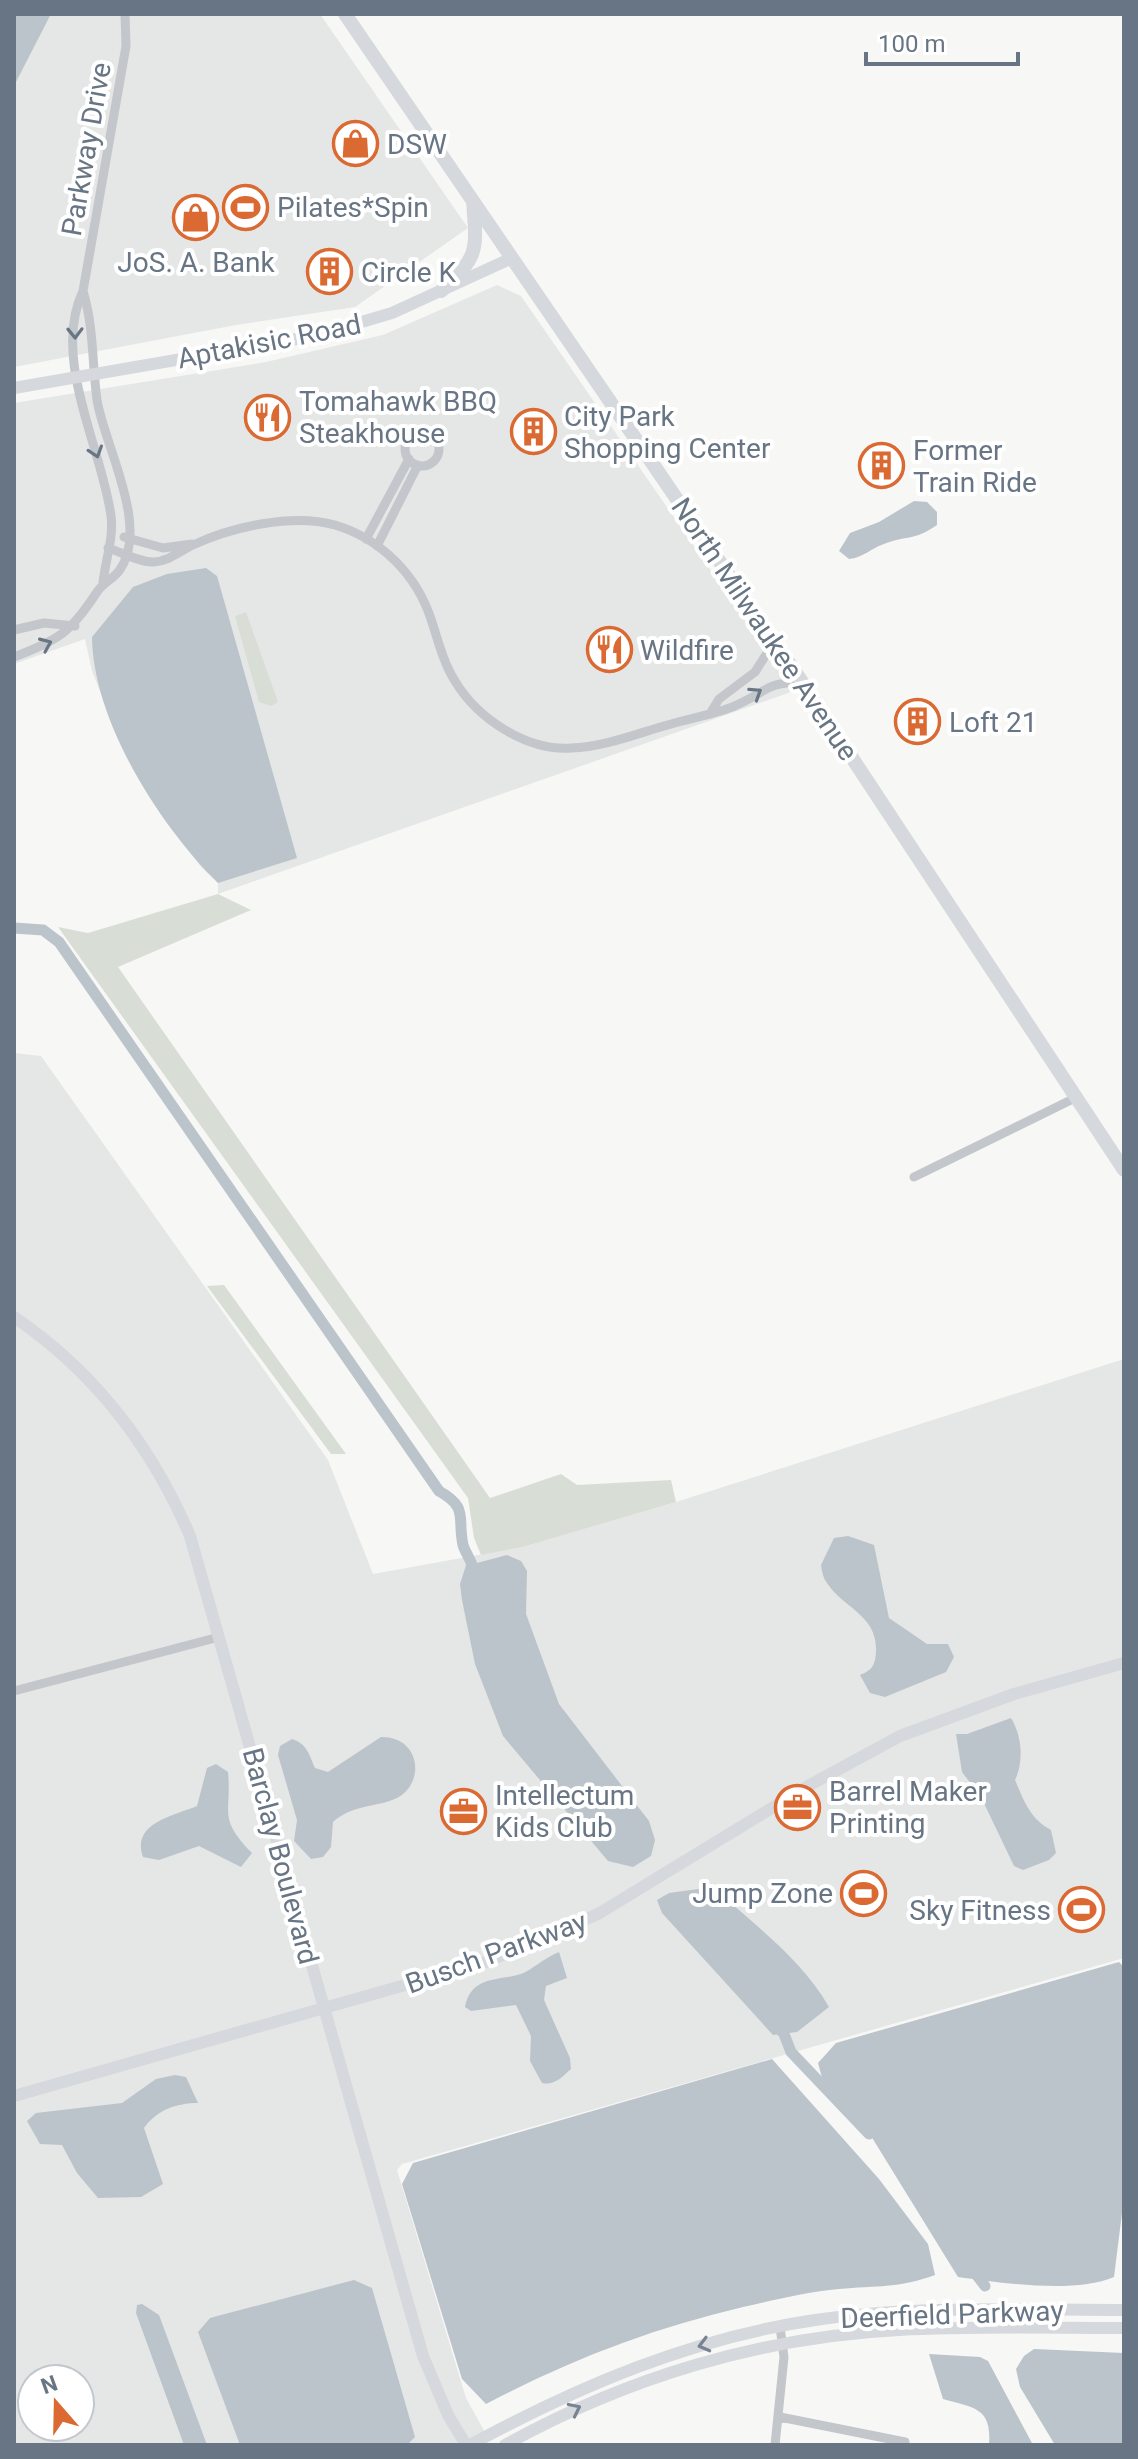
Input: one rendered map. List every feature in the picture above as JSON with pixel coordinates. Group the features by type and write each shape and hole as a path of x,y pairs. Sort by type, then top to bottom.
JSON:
{"main road":[{"name":"North Milwaukee Avenue","path":"345,14 802,682 1124,1170"},
{"path":"441,291 470,264 476,245 473,201"}],"street":[{"name":"Parkway Drive","path":"103,583 112,534 106,484 84,414 77,376 75,309 83,291 126,46 125,14"},
{"name":"Aptakisic Road","path":"14,388 314,336 392,313 512,258"},
{"name":"Parkway Drive","path":"14,657 50,644 75,626 103,583 119,571 126,553 129,511 97,400 96,373 83,291"},
{"path":"418,433 431,434 439,446 437,457 429,464 418,465 409,459 405,449 408,439 418,433"},
{"path":"366,539 409,459"},
{"path":"377,546 418,465"},
{"path":"112,534 163,548 195,544 236,531 300,521 333,524 366,539 403,568 420,592 455,682 474,705 518,736 541,745 569,749 607,743 740,704 772,683 802,682"},
{"path":"108,548 153,562 168,559 195,544"},
{"path":"14,630 44,623 75,626"},
{"path":"711,712 719,699 755,672 774,642"},
{"path":"914,1177 1077,1097"},
{"name":"Barclay Boulevard","path":"14,1317 63,1353 90,1380 146,1450 190,1536 423,2356 434,2387 468,2445"},
{"path":"14,1691 219,1637"},
{"name":"Busch Parkway","path":"14,2096 443,1976 544,1939 598,1914 808,1786 900,1736 1014,1694 1124,1663"},
{"name":"Deerfield Parkway","path":"468,2445 608,2376 677,2352 780,2327 894,2313 1124,2310"},
{"path":"775,2445 780,2417 780,2327"},
{"name":"Deerfield Parkway","path":"505,2445 590,2402 643,2381 712,2360 782,2344 898,2330 1124,2328"},
{"path":"780,2417 905,2442 905,2445"}],"shaded area":[{"path":"14,14 51,14 14,86"},
{"path":"51,14 320,14 468,228 355,307 236,325 14,367 14,86"},
{"path":"497,285 521,296 794,691 218,894 218,883 200,866 149,795 121,745 92,671 85,639 14,664 14,403 266,362 383,335"},
{"path":"914,501 927,502 937,512 937,525 854,558 849,559 839,551 850,533 879,522"},
{"path":"206,568 217,576 297,858 218,883 174,832 133,770 104,703 95,669 92,637 133,587 167,574"},
{"path":"246,612 278,702 271,706 259,702 235,616"},
{"path":"218,894 251,910 118,967 490,1498 561,1474 577,1485 671,1480 676,1502 523,1547 481,1555 474,1538 468,1498 58,927 88,933"},
{"path":"14,1053 41,1056 328,1460 373,1574 523,1547 676,1502 1124,1359 1124,1958 402,2164 397,2170 466,2398 487,2436 462,2445 14,2445"},
{"path":"224,1285 346,1454 331,1454 207,1286"},
{"path":"848,1536 874,1545 889,1618 927,1644 948,1644 954,1657 946,1672 885,1697 870,1693 860,1675 870,1669 875,1661 875,1639 866,1620 834,1592 825,1579 821,1565 834,1538"},
{"path":"507,1555 521,1561 527,1571 526,1614 559,1704 649,1821 655,1840 651,1856 633,1867 608,1861 503,1736 475,1664 460,1584 469,1556 477,1563"},
{"path":"1011,1718 1018,1733 1020,1749 1020,1765 1015,1780 1033,1815 1051,1830 1056,1853 1049,1860 1023,1870 1014,1866 981,1797 962,1772 956,1734 967,1734"},
{"path":"381,1737 403,1743 409,1749 415,1762 412,1783 397,1798 356,1809 333,1822 331,1847 323,1857 311,1859 294,1841 297,1820 278,1755 280,1746 292,1739 297,1741 307,1750 315,1768 328,1772"},
{"path":"216,1764 228,1772 230,1823 252,1853 241,1867 199,1846 159,1860 143,1857 141,1845 148,1829 156,1822 197,1806 207,1768"},
{"path":"713,1887 791,1958 829,2007 797,2032 773,2035 662,1913 657,1900 669,1893"},
{"path":"559,1952 567,1978 546,1986 544,2000 570,2058 571,2069 558,2080 546,2084 542,2083 530,2061 531,2036 516,2005 471,2011 465,2007 468,1997 479,1985 521,1974"},
{"path":"1119,1962 1124,1967 1124,2197 1114,2277 1059,2286 958,2277 871,2136 824,2085 818,2063 836,2043"},
{"path":"772,2059 879,2179 928,2244 935,2275 898,2285 803,2294 709,2315 611,2347 486,2404 462,2379 402,2184 413,2163"},
{"path":"175,2075 186,2077 198,2103 168,2109 155,2116 144,2128 163,2184 141,2197 98,2198 77,2173 62,2145 40,2144 27,2121 36,2113 122,2103 156,2079"},
{"path":"354,2280 372,2288 415,2437 407,2445 240,2445 198,2332 210,2318"},
{"path":"142,2304 159,2315 207,2445 184,2445 136,2313 137,2305"},
{"path":"1034,2349 1124,2353 1124,2445 1055,2445 1020,2387 1016,2369 1024,2356"},
{"path":"929,2354 980,2357 988,2361 1033,2445 989,2445 987,2423 979,2411 943,2399"}],"waterway":[{"path":"14,928 43,930 59,942 439,1491 455,1503 460,1514 463,1545 473,1568"},
{"path":"775,2023 784,2034 791,2052 869,2134"},
{"path":"972,2269 985,2286"}],"place":[{"name":"DSW","path":"356,144"},
{"name":"Pilates*Spin","path":"246,207"},
{"name":"JoS. A. Bank","path":"196,217"},
{"name":"Circle K","path":"330,272"},
{"name":"Tomahawk BBQ Steakhouse","path":"268,417"},
{"name":"City Park Shopping Center","path":"533,432"},
{"name":"Former Train Ride","path":"882,466"},
{"name":"Wildfire","path":"609,650"},
{"name":"Loft 21","path":"918,722"},
{"name":"Barrel Maker Printing","path":"798,1807"},
{"name":"Intellectum Kids Club","path":"464,1811"},
{"name":"Jump Zone","path":"864,1893"},
{"name":"Sky Fitness","path":"1082,1910"}]}
